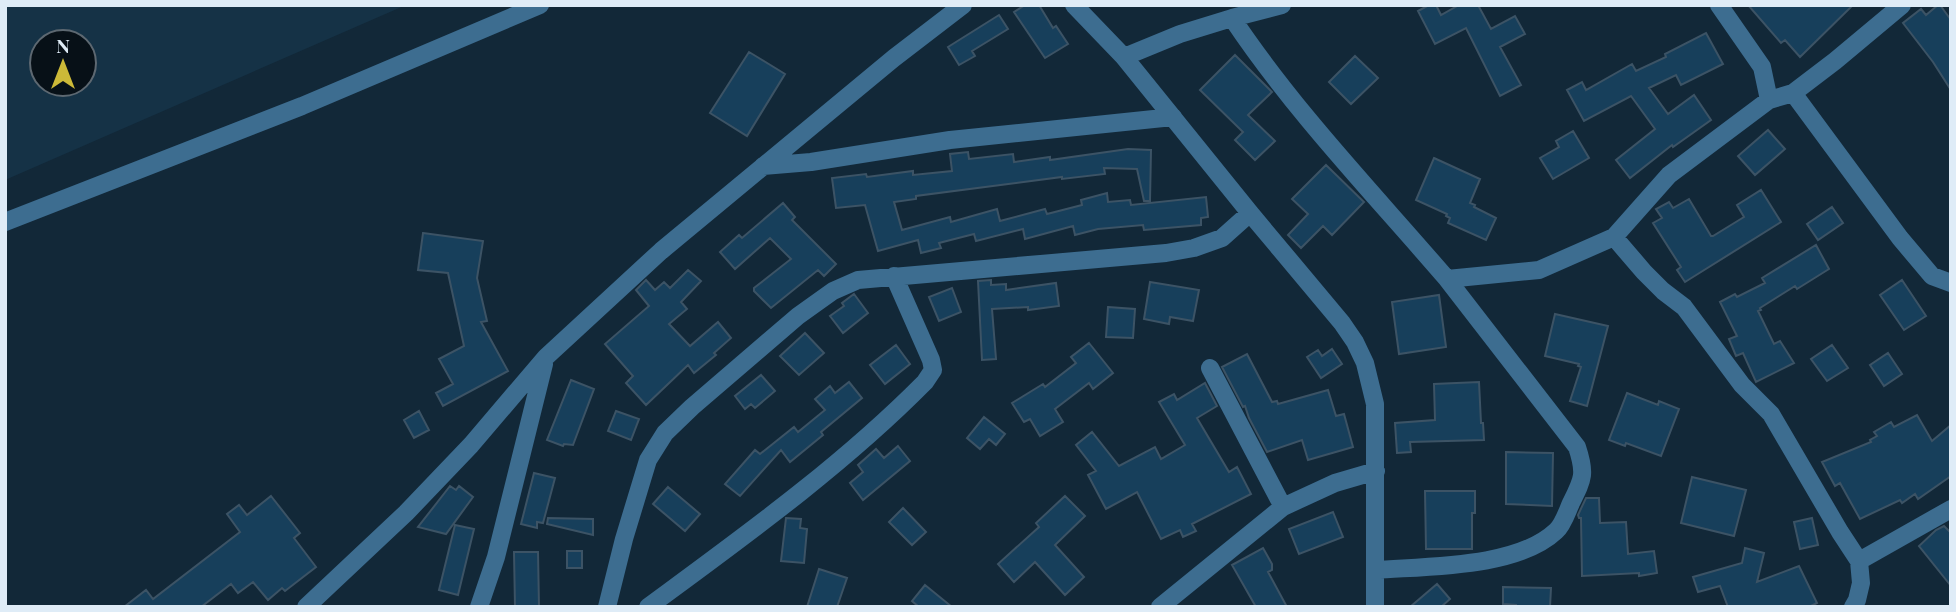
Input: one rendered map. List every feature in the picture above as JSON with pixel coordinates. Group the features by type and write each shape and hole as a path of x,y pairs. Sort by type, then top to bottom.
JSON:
{"street":[{"path":"5,222 302,106 540,5"},
{"path":"306,607 406,513 471,445 546,358 661,251 894,58 963,5"},
{"path":"1074,5 1124,57 1342,323 1360,352 1375,404 1375,607"},
{"path":"1124,57 1180,34 1282,5"},
{"path":"1719,5 1762,67 1769,100"},
{"path":"1447,279 1539,270 1614,237 1669,174 1769,100 1793,93 1902,5"},
{"path":"1232,18 1258,57 1314,126 1447,279 1577,447 1581,460 1584,477 1559,529 1539,545 1512,556 1375,570"},
{"path":"1793,93 1899,238 1932,276 1951,283"},
{"path":"763,166 811,162 950,140 1173,117"},
{"path":"607,607 648,460 665,433 798,316 833,291 858,280 1166,253 1194,248 1222,238 1250,213"},
{"path":"1614,237 1644,272 1684,307 1742,385 1771,414 1839,532 1859,561 1861,583 1853,607"},
{"path":"648,607 833,465 925,382 933,370 931,360 894,276"},
{"path":"479,607 496,557 546,358"},
{"path":"1210,368 1283,507"},
{"path":"1160,607 1283,507 1335,483 1376,471"},
{"path":"1859,561 1951,509"}],"shaded area":[{"path":"5,5 406,5 5,180"}],"building":[{"path":"1025,5 1039,5 1053,28 1056,26 1068,44 1045,58 1014,12"},
{"path":"1429,5 1436,5 1441,15 1459,5 1478,5 1491,29 1515,16 1525,34 1500,47 1521,85 1500,96 1466,28 1435,44 1418,11"},
{"path":"1748,5 1853,5 1800,57 1785,40 1781,43"},
{"path":"1938,5 1951,20 1951,90 1903,23 1921,9 1926,15"},
{"path":"999,15 1008,29 972,51 975,56 959,65 948,47"},
{"path":"1706,33 1723,64 1681,85 1676,75 1649,88 1668,114 1694,95 1711,120 1673,147 1672,145 1630,178 1616,160 1655,129 1631,96 1584,121 1567,90 1582,82 1586,90 1632,64 1636,71"},
{"path":"749,52 785,74 747,136 710,113"},
{"path":"1235,55 1272,92 1248,115 1275,141 1255,160 1235,140 1243,132 1200,90"},
{"path":"1355,56 1378,78 1351,104 1329,82"},
{"path":"1768,130 1785,149 1755,175 1738,156"},
{"path":"1573,131 1589,158 1553,179 1540,158 1559,147 1556,141"},
{"path":"1128,149 1151,150 1150,201 1144,201 1137,169 1104,168 1105,174 916,196 916,199 894,202 902,230 950,217 951,222 997,209 1000,221 1045,209 1047,214 1082,205 1081,200 1107,193 1108,202 1130,200 1131,205 1206,197 1208,217 1201,218 1201,225 1144,230 1143,225 1098,229 1075,235 1073,226 1025,239 1023,229 976,241 974,234 939,243 941,248 921,253 918,240 878,251 865,205 836,208 832,178 913,171 913,175 952,171 950,154 968,152 969,159 1013,154 1014,162"},
{"path":"1434,158 1480,179 1470,203 1496,218 1486,240 1448,223 1450,218 1447,214 1416,200"},
{"path":"1326,165 1364,202 1332,235 1323,226 1301,248 1288,235 1308,214 1292,199"},
{"path":"1761,190 1781,222 1685,282 1677,270 1681,267 1653,223 1662,218 1656,209 1669,202 1673,208 1689,199 1713,236 1744,217 1737,205"},
{"path":"783,203 795,217 792,220 836,264 824,276 818,270 771,308 754,288 791,259 770,238 735,269 720,252 739,235 742,238"},
{"path":"1832,207 1843,223 1818,240 1807,224"},
{"path":"423,233 483,241 477,278 487,321 481,322 508,371 443,406 436,393 453,384 439,359 464,346 448,273 418,270"},
{"path":"1816,245 1829,269 1797,289 1795,286 1758,311 1774,344 1780,341 1794,363 1756,382 1743,353 1736,356 1729,339 1737,336 1720,302 1765,283 1762,278"},
{"path":"688,270 701,281 681,302 687,309 669,324 690,346 718,322 731,338 694,373 688,365 646,405 626,383 633,376 605,344 649,306 636,290 646,280 655,290 664,282 670,288"},
{"path":"991,280 991,285 1006,284 1006,290 1056,283 1059,306 1028,310 1028,307 992,309 996,359 982,360 978,281"},
{"path":"1902,280 1926,316 1904,330 1880,295"},
{"path":"1150,282 1199,290 1193,321 1170,317 1169,324 1144,319"},
{"path":"952,288 961,312 939,321 929,297"},
{"path":"854,294 868,313 843,333 830,316"},
{"path":"1439,295 1446,347 1399,354 1392,302"},
{"path":"1108,307 1135,309 1133,338 1106,337"},
{"path":"1555,314 1608,326 1587,406 1570,401 1581,367 1579,364 1545,356"},
{"path":"805,333 824,353 799,375 780,356"},
{"path":"1089,343 1113,373 1093,389 1089,383 1055,409 1063,422 1040,436 1030,419 1024,422 1012,403 1043,384 1045,387 1076,363 1071,357"},
{"path":"896,345 910,364 885,384 870,365"},
{"path":"1832,345 1848,368 1827,381 1811,359"},
{"path":"1332,349 1342,364 1321,378 1307,357 1318,350 1322,356"},
{"path":"1888,353 1902,374 1884,386 1870,365"},
{"path":"1247,354 1272,402 1277,401 1278,404 1328,390 1336,416 1344,414 1353,447 1308,460 1302,440 1267,452 1222,367"},
{"path":"761,375 775,391 755,408 751,404 745,409 735,396"},
{"path":"571,380 594,389 573,445 563,446 547,440"},
{"path":"849,382 862,398 821,432 823,435 790,462 781,450 740,496 725,484 755,450 760,454 794,427 798,432 825,410 815,399 830,386 835,393"},
{"path":"1479,382 1484,440 1410,442 1411,452 1397,453 1395,423 1435,420 1434,384"},
{"path":"1205,383 1217,406 1197,418 1229,472 1237,467 1251,494 1192,524 1196,531 1183,537 1180,530 1161,539 1137,492 1106,509 1088,475 1096,471 1076,445 1092,432 1119,466 1155,447 1161,459 1185,445 1159,402 1174,394 1177,400"},
{"path":"1627,393 1658,405 1659,401 1679,409 1661,456 1626,443 1625,446 1609,440"},
{"path":"419,411 429,430 414,438 404,420"},
{"path":"616,411 639,419 631,440 608,431"},
{"path":"1917,415 1932,441 1951,425 1951,476 1918,499 1915,494 1902,503 1900,500 1860,519 1840,483 1835,486 1822,462 1871,442 1870,440 1877,436 1874,432 1891,422 1894,427"},
{"path":"984,417 1005,434 996,445 989,439 980,449 967,438"},
{"path":"898,446 910,461 863,500 850,483 863,472 858,465 876,449 884,458"},
{"path":"1506,452 1553,453 1552,506 1506,504"},
{"path":"534,473 555,478 543,523 537,522 537,528 521,524"},
{"path":"1692,477 1746,490 1734,536 1681,523"},
{"path":"450,486 456,490 459,486 473,497 446,534 418,527"},
{"path":"668,487 700,514 685,531 653,504"},
{"path":"1425,491 1475,491 1472,549 1426,549"},
{"path":"271,496 300,533 294,538 316,567 285,591 282,588 268,600 253,582 238,593 231,584 201,607 124,607 146,590 153,599 240,532 227,514 239,505 247,515"},
{"path":"1065,496 1085,516 1055,545 1084,577 1065,595 1035,562 1014,582 998,564 1039,527 1036,523"},
{"path":"1586,498 1599,498 1600,523 1626,522 1628,554 1654,551 1657,573 1639,576 1639,573 1582,576 1581,518 1578,515"},
{"path":"903,508 926,532 912,545 889,522"},
{"path":"1333,512 1343,537 1299,554 1289,529"},
{"path":"548,518 593,519 593,535 547,524"},
{"path":"786,518 801,519 800,528 807,529 804,563 781,561"},
{"path":"1812,518 1818,545 1800,549 1794,522"},
{"path":"455,525 474,529 458,595 439,590"},
{"path":"1944,526 1951,533 1951,586 1919,546"},
{"path":"1263,548 1272,564 1272,570 1268,572 1287,607 1256,607 1232,565"},
{"path":"1745,548 1764,553 1757,582 1799,566 1817,603 1809,607 1728,607 1720,586 1698,592 1693,577 1742,563"},
{"path":"567,551 582,551 582,568 567,568"},
{"path":"514,552 538,552 539,607 515,607"},
{"path":"819,569 847,578 837,607 807,607"},
{"path":"1437,584 1450,599 1441,607 1410,607"},
{"path":"925,585 952,607 919,607 912,601"},
{"path":"1503,587 1551,588 1550,607 1516,607 1503,604"}]}
